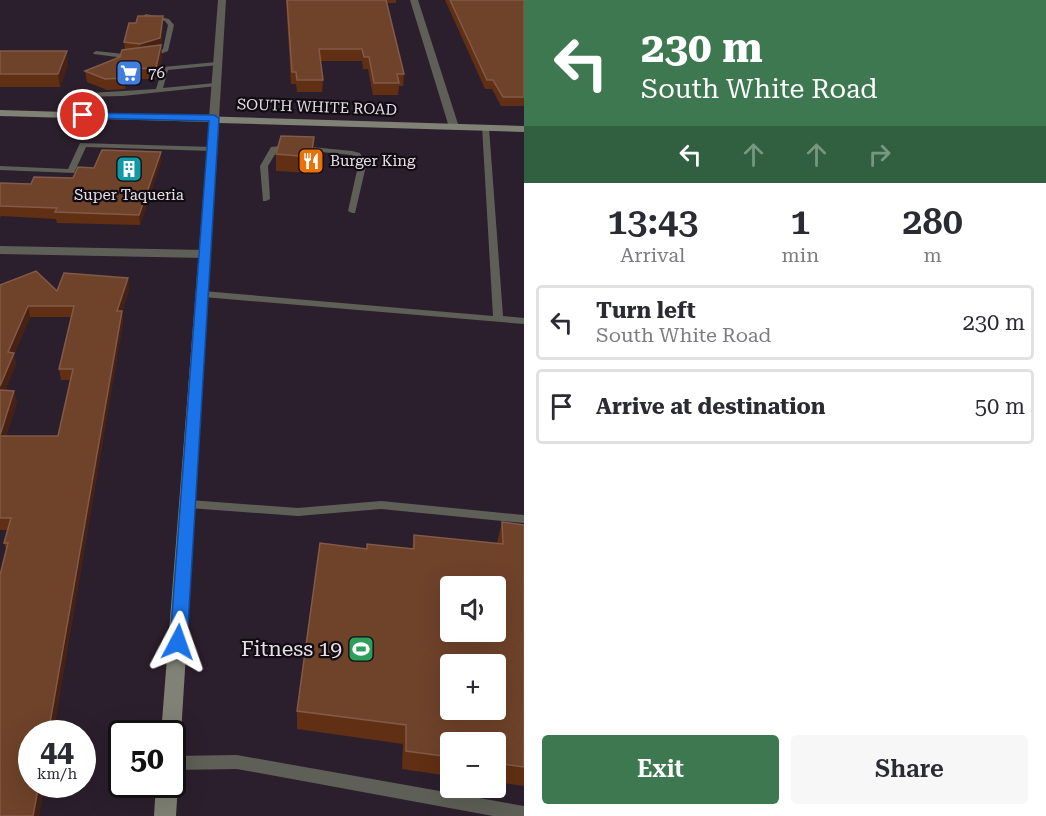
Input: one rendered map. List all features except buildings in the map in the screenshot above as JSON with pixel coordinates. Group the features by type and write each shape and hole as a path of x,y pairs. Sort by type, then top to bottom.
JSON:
{"main road":[{"name":"SOUTH WHITE ROAD","path":"0,113 524,129"},
{"path":"172,720 189,504 214,118"},
{"path":"168,798 169,814"}],"street":[{"path":"214,118 222,0"},
{"path":"414,0 454,127"},
{"path":"0,250 205,254"}],"lane":[{"path":"96,53 148,57 166,50 171,25 167,20 146,16"},
{"path":"159,90 165,68 217,64"},
{"path":"60,115 68,100 76,95 215,85"},
{"path":"485,128 498,319"},
{"path":"0,168 71,171 83,145 212,149"},
{"path":"266,199 264,166 274,149 291,147 352,153 357,155 362,166 352,211"},
{"path":"202,294 524,321"},
{"path":"189,504 298,512 381,505 524,519"},
{"path":"186,763 237,762 524,814"}],"place":[{"name":"76","path":"129,73"},
{"name":"Burger King","path":"311,161"},
{"name":"Super Taqueria","path":"129,169"},
{"name":"Fitness 19","path":"361,649"}],"route":[{"path":"83,115 214,118 178,642"}]}
